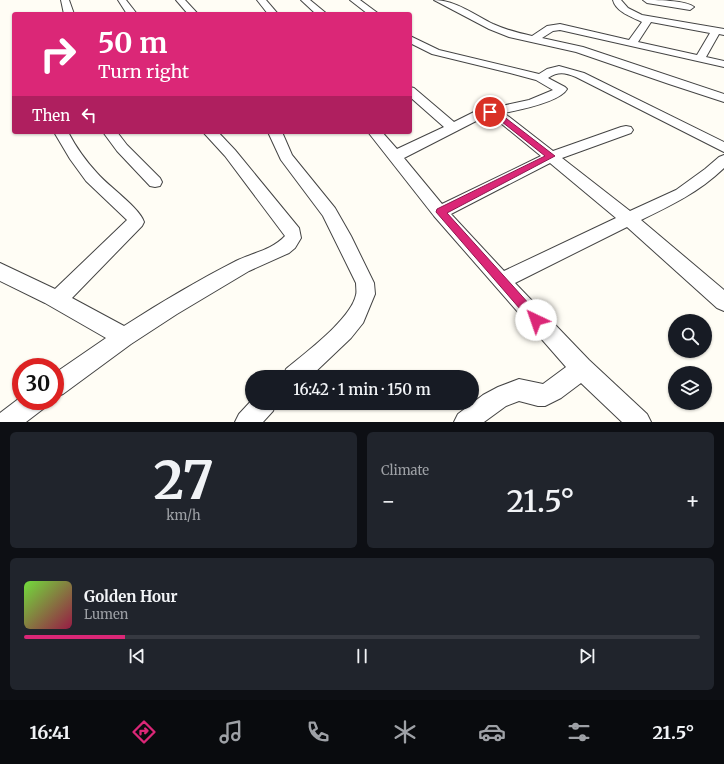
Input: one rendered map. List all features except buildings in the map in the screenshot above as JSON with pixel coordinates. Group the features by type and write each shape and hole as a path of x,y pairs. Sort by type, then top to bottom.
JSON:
{"street":[{"path":"65,0 68,12"},
{"path":"122,0 131,12"},
{"path":"180,0 191,12"},
{"path":"261,0 271,12"},
{"path":"305,0 320,12"},
{"path":"354,0 371,12"},
{"path":"438,0 492,27 533,40 579,49 724,98"},
{"path":"617,0 617,2 625,10 647,22 632,43"},
{"path":"647,0 690,7"},
{"path":"638,16 720,32 700,58"},
{"path":"533,40 554,27 724,64"},
{"path":"396,156 478,115 533,103 560,91 561,89 540,78 484,62 436,52 412,40"},
{"path":"540,78 556,68 580,75 724,148"},
{"path":"412,92 453,128"},
{"path":"494,111 630,220 724,302"},
{"path":"440,212 551,156 626,130"},
{"path":"57,300 136,222 132,214 108,195 85,170 68,147 62,134"},
{"path":"112,134 122,148 155,182"},
{"path":"64,379 124,337 194,293 244,265 284,247 293,238 293,233 230,153 212,134"},
{"path":"276,134 286,157 332,218 345,241 365,284 366,294 356,317 344,331 302,370"},
{"path":"377,134 440,212 581,368 639,422"},
{"path":"501,280 630,220 681,194 710,173 724,160"},
{"path":"0,271 124,337"},
{"path":"466,422 486,406 513,392 520,390 540,396 549,394 581,368"},
{"path":"7,422 23,410"},
{"path":"247,422 259,410"}],"route":[{"path":"490,112 494,111 551,156 440,212 536,320"}]}
